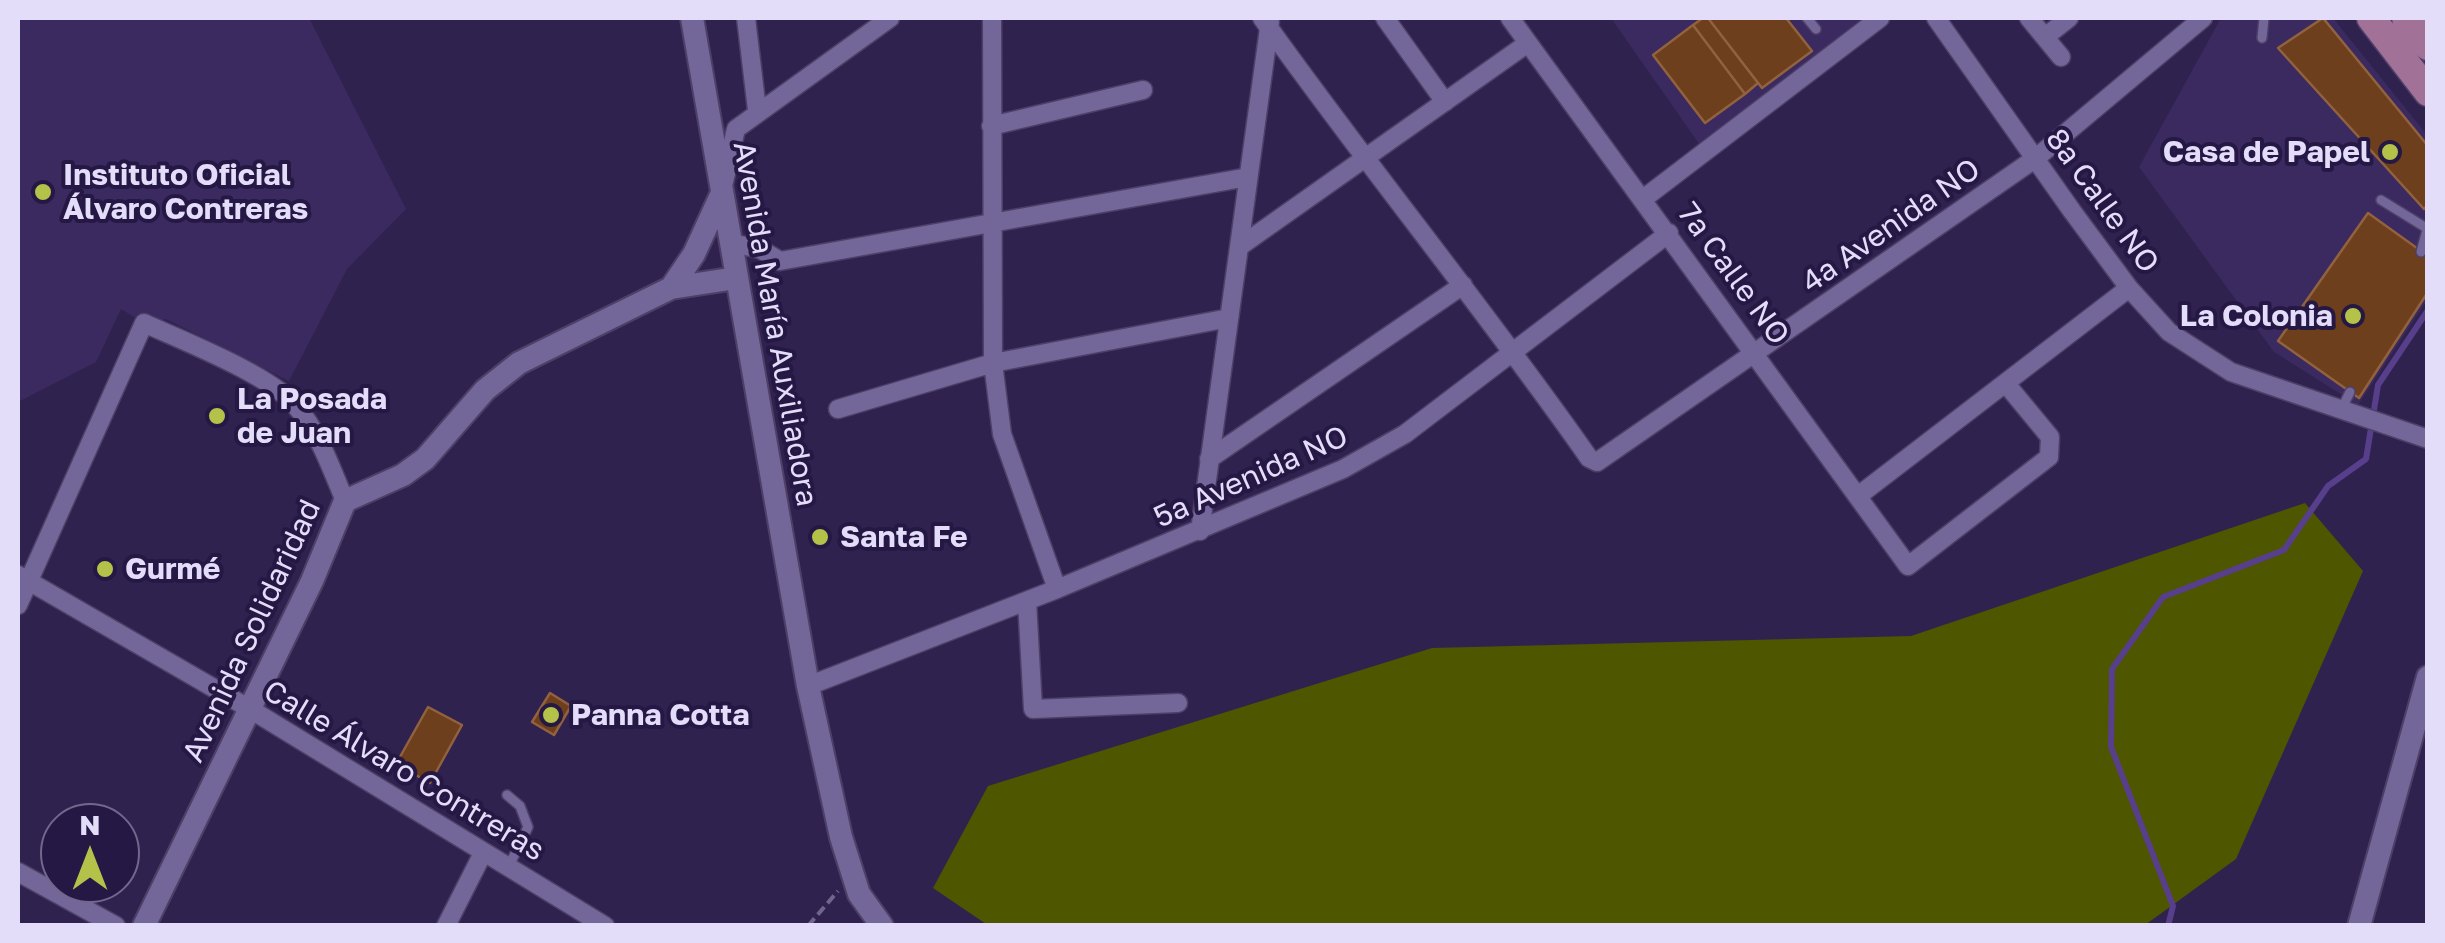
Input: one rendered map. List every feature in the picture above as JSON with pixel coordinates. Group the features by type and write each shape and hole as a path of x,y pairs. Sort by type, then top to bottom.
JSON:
{"main road":[{"path":"2371,18 2428,92"},
{"path":"2406,18 2428,46"}],"street":[{"name":"Avenida María Auxiliadora","path":"692,18 808,686 852,874 859,894 882,926"},
{"path":"746,18 757,110"},
{"path":"671,288 694,254 722,192 736,129 757,110 890,18"},
{"path":"992,18 993,363 1002,434 1057,589"},
{"path":"1385,18 1445,102"},
{"name":"7a Calle NO","path":"1510,18 1908,566 2049,456 2050,437 2007,386"},
{"path":"1643,198 1880,18"},
{"name":"8a Calle NO","path":"1936,18 2129,288 2169,332 2231,372 2363,420 2428,438"},
{"path":"2029,18 2061,57"},
{"path":"2045,37 2069,18"},
{"name":"4a Avenida NO","path":"1514,350 1590,458 1597,462 2036,158 2203,18"},
{"path":"1267,21 1365,160 1514,350"},
{"path":"1200,531 1267,21"},
{"path":"1239,246 1528,42"},
{"path":"991,126 1143,90"},
{"path":"731,243 760,250 780,261 1248,177"},
{"name":"5a Avenida NO","path":"808,686 1200,531 1343,469 1405,434 1669,233"},
{"name":"Avenida Solidaridad","path":"144,926 250,709 344,501 403,475 425,459 486,390 520,363 671,288 736,278"},
{"path":"1210,459 1463,285"},
{"path":"1858,496 2007,386 2129,288"},
{"path":"838,409 993,363 1229,318"},
{"path":"18,605 23,578 144,323 219,358 294,404 320,442 344,501"},
{"name":"Calle Álvaro Contreras","path":"23,578 250,709 605,926"},
{"path":"1027,601 1033,709 1178,703"},
{"path":"2360,926 2428,677"},
{"path":"446,926 483,853"},
{"path":"18,872 116,926"}],"lane":[{"path":"1807,18 1816,29"},
{"path":"2262,38 2264,18"},
{"path":"2381,200 2427,230 2421,252"},
{"path":"2340,412 2350,392"},
{"path":"507,795 520,806 528,827 508,868"}],"path":[{"path":"808,926 852,874"}],"shaded area":[{"path":"18,18 309,18 406,209 347,269 289,381 166,319 144,323 121,309 96,362 18,402"},
{"path":"1611,18 1884,18 1707,155"},
{"path":"2221,18 2333,18 2427,135 2427,300 2358,405 2274,352 2139,167"}],"green space":[{"path":"2305,503 2363,571 2236,859 2145,925 989,926 933,888 988,786 1432,648 1911,636"}],"building":[{"path":"1708,18 1758,83 1745,94 1693,25"},
{"path":"1708,18 1786,18 1812,51 1762,88"},
{"path":"2323,18 2428,146 2428,205 2424,209 2278,48"},
{"path":"1693,25 1745,94 1705,123 1653,55"},
{"name":"La Colonia","path":"2368,213 2428,256 2428,292 2359,398 2278,341"},
{"path":"550,693 571,706 554,735 532,722"},
{"path":"428,707 462,725 430,783 396,764"}],"waterway":[{"path":"2168,926 2173,906 2111,747 2112,669 2163,597 2284,550 2328,486 2366,459 2378,385 2428,310"}],"place":[{"name":"Casa de Papel","path":"2390,152"},
{"name":"Instituto Oficial Álvaro Contreras","path":"43,192"},
{"name":"La Colonia","path":"2353,316"},
{"name":"La Posada de Juan","path":"217,416"},
{"name":"Santa Fe","path":"820,537"},
{"name":"Gurmé","path":"105,569"},
{"name":"Panna Cotta","path":"551,715"}]}
